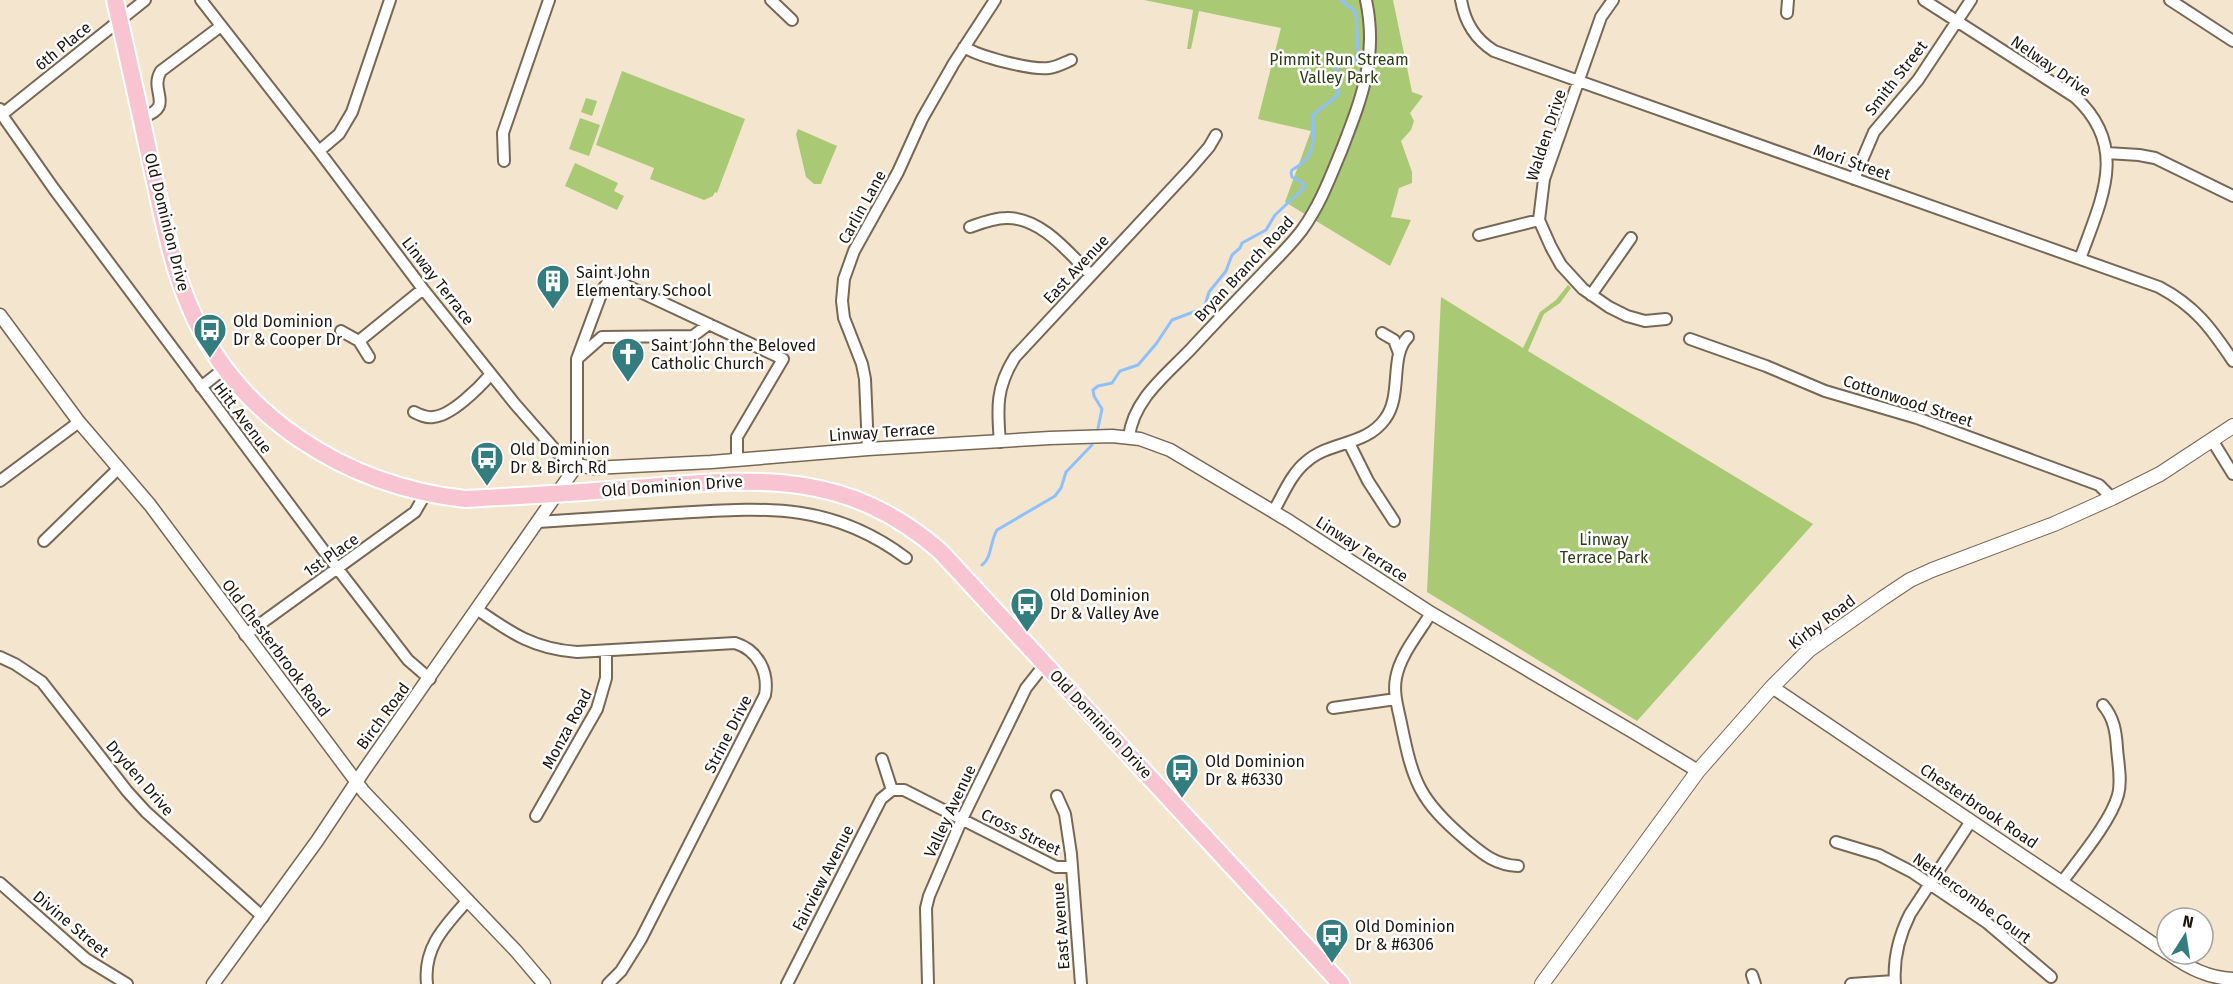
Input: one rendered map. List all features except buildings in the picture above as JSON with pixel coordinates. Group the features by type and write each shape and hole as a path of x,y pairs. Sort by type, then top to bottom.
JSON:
{"main road":[{"name":"Old Dominion Drive","path":"115,0 179,279 199,327 225,368 260,408 292,434 320,452 375,478 426,493 465,499 764,481 815,487 850,497 885,512 923,536 940,551 1341,984"},
{"name":"Kirby Road","path":"1542,984 1698,771 1772,687 1809,650 1910,580 2054,524 2112,498 2160,474 2233,426"}],"street":[{"name":"6th Place","path":"1,113 145,0"},
{"name":"Linway Terrace","path":"201,0 491,374 558,453 577,465 593,468 737,460 868,449 1129,437 1157,444 1273,512 1431,613 1698,771"},
{"path":"319,150 339,134 352,112 390,0"},
{"path":"504,160 503,133 549,0"},
{"path":"771,0 792,21"},
{"name":"Carlin Lane","path":"868,449 865,379 860,357 844,318 842,301 844,279 854,251 898,172 922,119 964,47 995,0"},
{"name":"Bryan Branch Road","path":"1129,437 1135,412 1156,384 1292,242 1313,215 1323,196 1366,83 1371,31 1366,0"},
{"name":"Mori Street","path":"1461,0 1469,26 1485,45 1494,51 2159,287 2174,295 2202,318 2233,361"},
{"name":"Walden Drive","path":"1539,220 1544,179 1601,17 1613,0"},
{"path":"1787,13 1788,0"},
{"name":"Nelway Drive","path":"1924,0 2074,97 2093,117 2100,129 2107,153 2107,176 2080,259"},
{"name":"Smith Street","path":"1854,179 1874,132 1918,80 1971,0"},
{"path":"2173,1 2233,41"},
{"path":"141,118 155,113 159,108 161,102 158,80 161,71 221,26"},
{"path":"964,47 983,57 1038,68 1057,67 1071,60"},
{"name":"Hitt Avenue","path":"1,113 54,189 338,568 408,660 430,679"},
{"name":"East Avenue","path":"1000,442 997,411 999,396 1008,369 1015,357 1190,169 1216,135"},
{"path":"2107,153 2156,158 2233,196"},
{"path":"970,227 1007,218 1032,223 1057,242 1092,275"},
{"path":"1479,235 1539,220 1561,265 1574,281 1609,307 1627,316 1645,321 1666,319"},
{"path":"1592,295 1631,238"},
{"path":"577,465 577,359 603,289 609,281 619,282 783,359 737,437 737,460"},
{"path":"359,341 423,289"},
{"name":"Old Chesterbrook Road","path":"0,315 79,422 150,505 245,635 373,802 516,951 544,984"},
{"path":"577,359 602,337 693,336 709,324"},
{"path":"341,331 359,341 369,357"},
{"path":"1382,333 1394,340 1399,353"},
{"path":"1273,512 1298,470 1306,461 1368,435 1377,428 1391,409 1395,398 1399,353 1403,341 1408,337"},
{"name":"Cottonwood Street","path":"1690,339 1766,366 1825,391 1917,418 2088,481 2106,490 2112,498"},
{"path":"201,387 225,368"},
{"path":"414,412 430,417 443,414 474,393 491,374"},
{"path":"0,481 79,422"},
{"path":"2212,440 2233,474"},
{"path":"1349,443 1368,481 1394,521"},
{"name":"Birch Road","path":"213,984 263,917 430,679 577,465"},
{"path":"44,541 118,468"},
{"name":"1st Place","path":"245,635 415,512 426,493"},
{"path":"538,522 725,510 783,509 817,515 849,525 871,535 906,558"},
{"name":"Strine Drive","path":"478,610 509,632 540,647 577,652 735,643 758,658 766,676 765,695 642,939 621,971 608,984"},
{"path":"1431,613 1400,664 1395,687 1408,760 1423,796 1444,822 1488,858 1498,863 1518,866"},
{"name":"Monza Road","path":"536,816 597,710 606,678 606,651"},
{"name":"Dryden Drive","path":"0,657 22,668 42,682 146,812 263,917"},
{"name":"Valley Avenue","path":"928,984 926,908 938,875 962,819 1026,688 1045,664"},
{"name":"Chesterbrook Road","path":"1772,687 2155,944"},
{"path":"1333,708 1396,699"},
{"path":"2062,882 2097,833 2115,804 2118,794 2120,783 2116,729 2113,719 2103,705"},
{"path":"882,759 892,790"},
{"name":"Cross Street","path":"892,790 904,790 1056,867 1072,867"},
{"name":"Fairview Avenue","path":"787,984 881,799 892,790"},
{"name":"East Avenue","path":"1057,795 1065,814 1072,867 1081,984"},
{"path":"1851,984 1870,981 1895,983 1896,954 1903,929 1971,821"},
{"name":"Nethercombe Court","path":"1836,842 1879,855 1930,883 1986,922 2051,977"},
{"name":"Divine Street","path":"0,883 86,958 127,984"},
{"path":"427,984 427,961 430,948 444,926 468,900"},
{"name":"Chesterbrook Road","path":"2189,966 2211,976 2233,979"}],"green space":[{"name":"Pimmit Run Stream Valley Park","path":"1144,0 1393,0 1412,92 1423,96 1410,113 1414,121 1411,130 1401,141 1412,172 1412,183 1399,188 1391,217 1411,220 1390,266 1285,202 1311,131 1258,119 1281,28 1199,11 1191,49 1187,49 1193,10"},
{"path":"622,71 745,119 717,193 715,192 713,196 704,200 650,179 654,168 596,145"},
{"path":"586,98 597,101 592,116 581,112"},
{"path":"580,118 600,125 589,156 569,149"},
{"path":"798,129 837,146 821,184 814,184 806,177 796,134"},
{"path":"575,163 618,183 614,191 624,196 617,210 565,186"},
{"name":"Linway Terrace Park","path":"1568,285 1571,288 1560,303 1544,314 1528,351 1813,524 1637,721 1427,592 1441,297 1523,348 1540,312 1556,300"}],"waterway":[{"path":"1098,428 1102,409 1093,390 1098,386 1112,383 1120,371 1138,365 1172,320 1204,308 1209,292 1226,271 1232,255 1242,243 1266,230 1275,215 1304,188 1303,183 1292,177 1291,173 1310,153 1313,139 1313,115 1338,95 1338,91 1330,80 1339,65 1346,66 1353,63 1358,53 1356,15 1341,0"},
{"path":"982,565 988,558 997,530 1055,496 1061,488 1066,472 1092,445"}],"place":[{"name":"Saint John Elementary School","path":"553,310"},
{"name":"Old Dominion Dr & Cooper Dr","path":"210,359"},
{"name":"Saint John the Beloved Catholic Church","path":"628,383"},
{"name":"Old Dominion Dr & Birch Rd","path":"487,487"},
{"name":"Old Dominion Dr & Valley Ave","path":"1027,633"},
{"name":"Old Dominion Dr & #6330","path":"1182,799"},
{"name":"Old Dominion Dr & #6306","path":"1332,964"}]}
